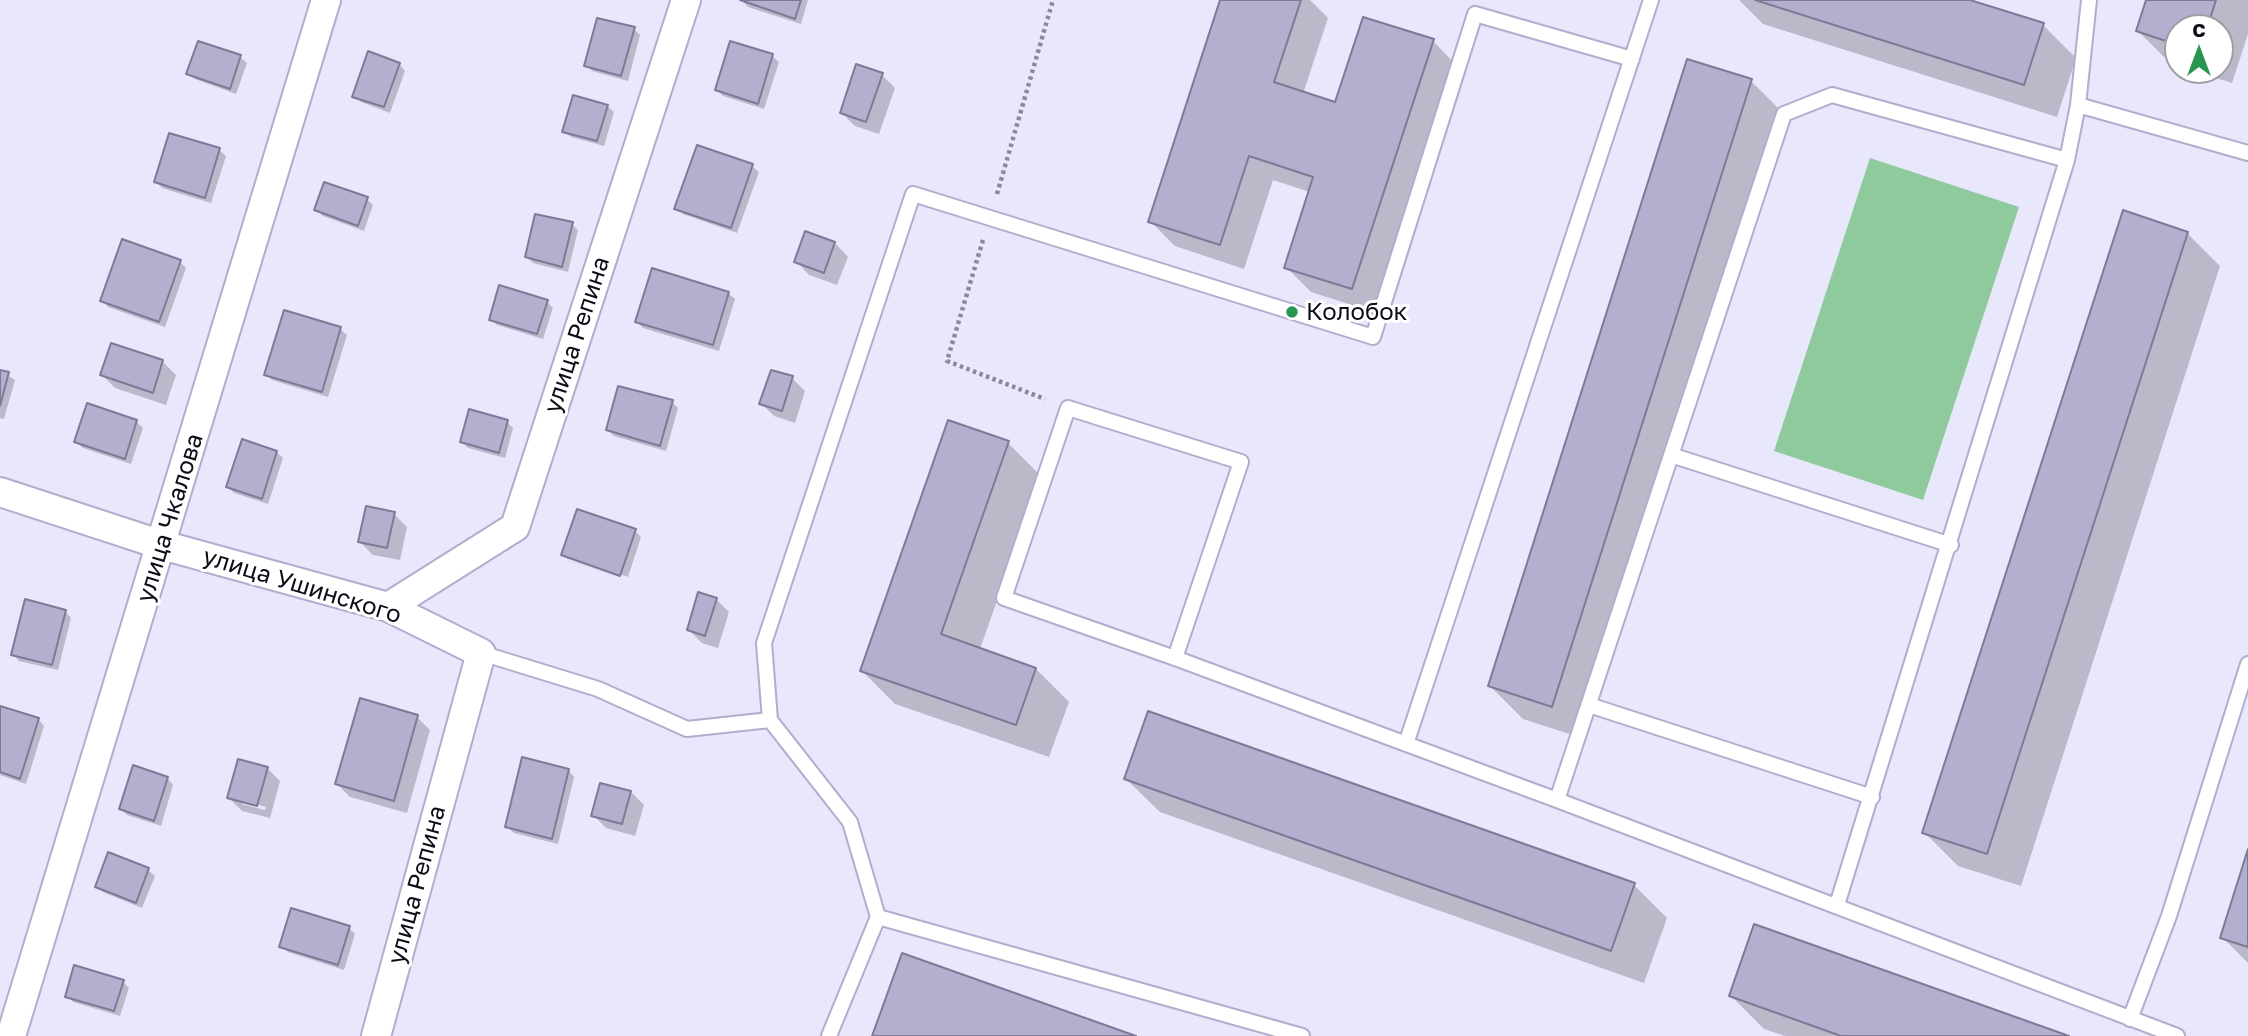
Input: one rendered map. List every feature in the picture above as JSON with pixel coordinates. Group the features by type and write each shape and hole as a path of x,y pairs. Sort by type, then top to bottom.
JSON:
{"street":[{"name":"улица Чкалова","path":"11,1036 326,0"},
{"name":"улица Репина","path":"388,607 515,527 686,0"},
{"name":"улица Ушинского","path":"0,492 162,545 388,607 481,653"},
{"name":"улица Репина","path":"376,1036 481,653"}],"lane":[{"path":"1406,744 1651,0"},
{"path":"1837,905 1951,545 2067,160 2078,105 2089,0"},
{"path":"829,1036 878,917 849,822 769,720 764,643 913,194 1373,337 1475,14 1632,59"},
{"path":"1557,800 1784,114 1832,95 2067,160"},
{"path":"2078,105 2248,153"},
{"path":"1175,658 1241,462 1068,408 1004,598 1175,658 1557,800 2177,1036"},
{"path":"1671,455 1951,545"},
{"path":"481,653 598,689 687,729 769,720"},
{"path":"2130,1019 2169,916 2248,664"},
{"path":"1589,705 1872,797"},
{"path":"878,917 1255,1029 1302,1036"}],"green space":[{"path":"1870,158 2019,207 1923,500 1774,451"}],"building":[{"path":"740,0 801,0 795,19"},
{"path":"1220,0 1301,0 1274,82 1335,102 1363,17 1434,39 1352,289 1284,268 1313,177 1249,156 1220,245 1148,222"},
{"path":"1755,0 1970,0 2044,23 2024,85"},
{"path":"2146,0 2216,0 2212,14 2164,14 2164,40 2136,31"},
{"path":"597,18 635,27 621,76 584,66"},
{"path":"198,41 241,55 230,89 186,74"},
{"path":"730,41 773,54 758,104 715,90"},
{"path":"368,51 400,63 384,107 352,97"},
{"path":"1687,59 1752,79 1552,707 1488,686"},
{"path":"856,64 883,73 866,122 840,113"},
{"path":"573,95 608,105 597,141 562,132"},
{"path":"169,133 220,148 205,198 154,182"},
{"path":"697,145 753,164 731,228 674,209"},
{"path":"324,182 368,197 358,226 314,210"},
{"path":"2123,210 2188,232 1987,854 1922,833"},
{"path":"535,214 573,222 562,267 525,257"},
{"path":"805,231 835,242 824,273 794,262"},
{"path":"122,239 181,260 159,322 100,301"},
{"path":"652,268 729,292 713,345 635,322"},
{"path":"499,285 548,300 537,334 489,320"},
{"path":"284,310 341,327 322,392 264,375"},
{"path":"111,343 163,360 153,393 100,375"},
{"path":"0,370 9,372 0,406"},
{"path":"771,370 793,376 782,411 759,404"},
{"path":"618,386 673,400 660,446 606,430"},
{"path":"87,403 137,420 125,459 74,442"},
{"path":"469,409 508,420 499,453 460,442"},
{"path":"948,420 1009,441 941,634 1036,668 1016,725 860,671"},
{"path":"242,439 277,451 262,499 226,487"},
{"path":"366,506 395,512 387,548 358,542"},
{"path":"577,509 636,529 620,576 561,555"},
{"path":"698,592 717,598 705,636 687,630"},
{"path":"25,599 66,610 52,665 11,655"},
{"path":"360,698 418,715 394,801 335,784"},
{"path":"0,706 39,718 20,779 0,772"},
{"path":"1148,711 1635,883 1611,951 1124,779"},
{"path":"522,757 569,769 552,839 505,827"},
{"path":"238,759 268,767 257,806 227,798"},
{"path":"133,765 168,777 154,821 119,809"},
{"path":"600,783 631,791 622,824 591,816"},
{"path":"2248,849 2248,947 2220,938"},
{"path":"108,852 149,868 136,903 95,887"},
{"path":"291,908 350,926 338,965 279,947"},
{"path":"1754,924 2069,1036 1841,1036 1729,996"},
{"path":"902,953 1136,1036 872,1036"},
{"path":"74,965 124,980 114,1011 65,997"}],"place":[{"name":"Колобок","path":"1292,312"}]}
